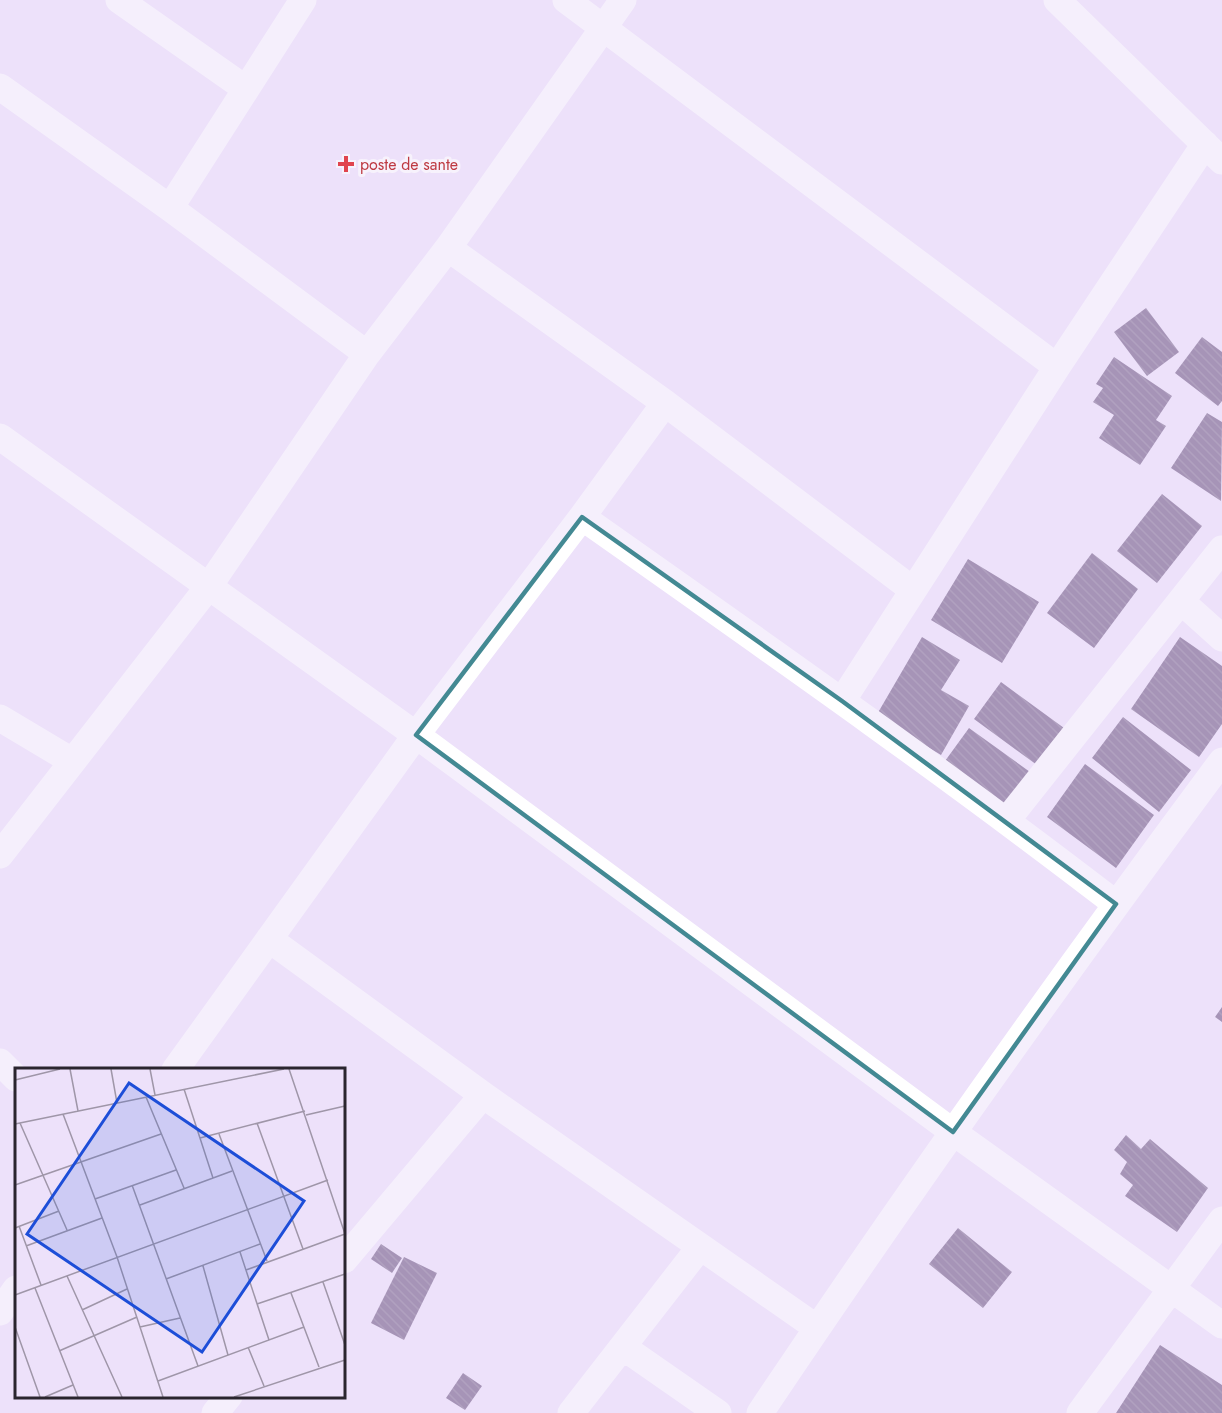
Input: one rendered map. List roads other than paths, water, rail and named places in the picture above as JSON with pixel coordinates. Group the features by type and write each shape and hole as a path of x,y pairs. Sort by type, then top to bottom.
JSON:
{"street":[{"path":"119,0 246,89"},
{"path":"170,208 303,0"},
{"path":"566,0 1057,367"},
{"path":"0,855 209,586 367,354 448,248 622,0"},
{"path":"842,700 1057,367 1213,152 1065,3"},
{"path":"0,87 170,208 367,354"},
{"path":"448,248 665,403 913,590"},
{"path":"176,1068 416,735 582,518 665,403"},
{"path":"0,437 416,735 953,1132 1222,1325"},
{"path":"582,518 842,700 1007,820 1116,904"},
{"path":"1007,820 1222,549"},
{"path":"1182,602 1222,638"},
{"path":"0,718 72,761"},
{"path":"760,1413 953,1132 1116,904 1222,761"},
{"path":"269,939 483,1095 817,1328"},
{"path":"0,1062 15,1076"},
{"path":"345,1259 483,1095"},
{"path":"1080,1413 1222,1220"},
{"path":"571,1413 700,1247"},
{"path":"0,1312 15,1290"},
{"path":"623,1347 718,1413"},
{"path":"215,1413 227,1398"}],"place":[{"name":"poste de sante","path":"346,164"}]}
